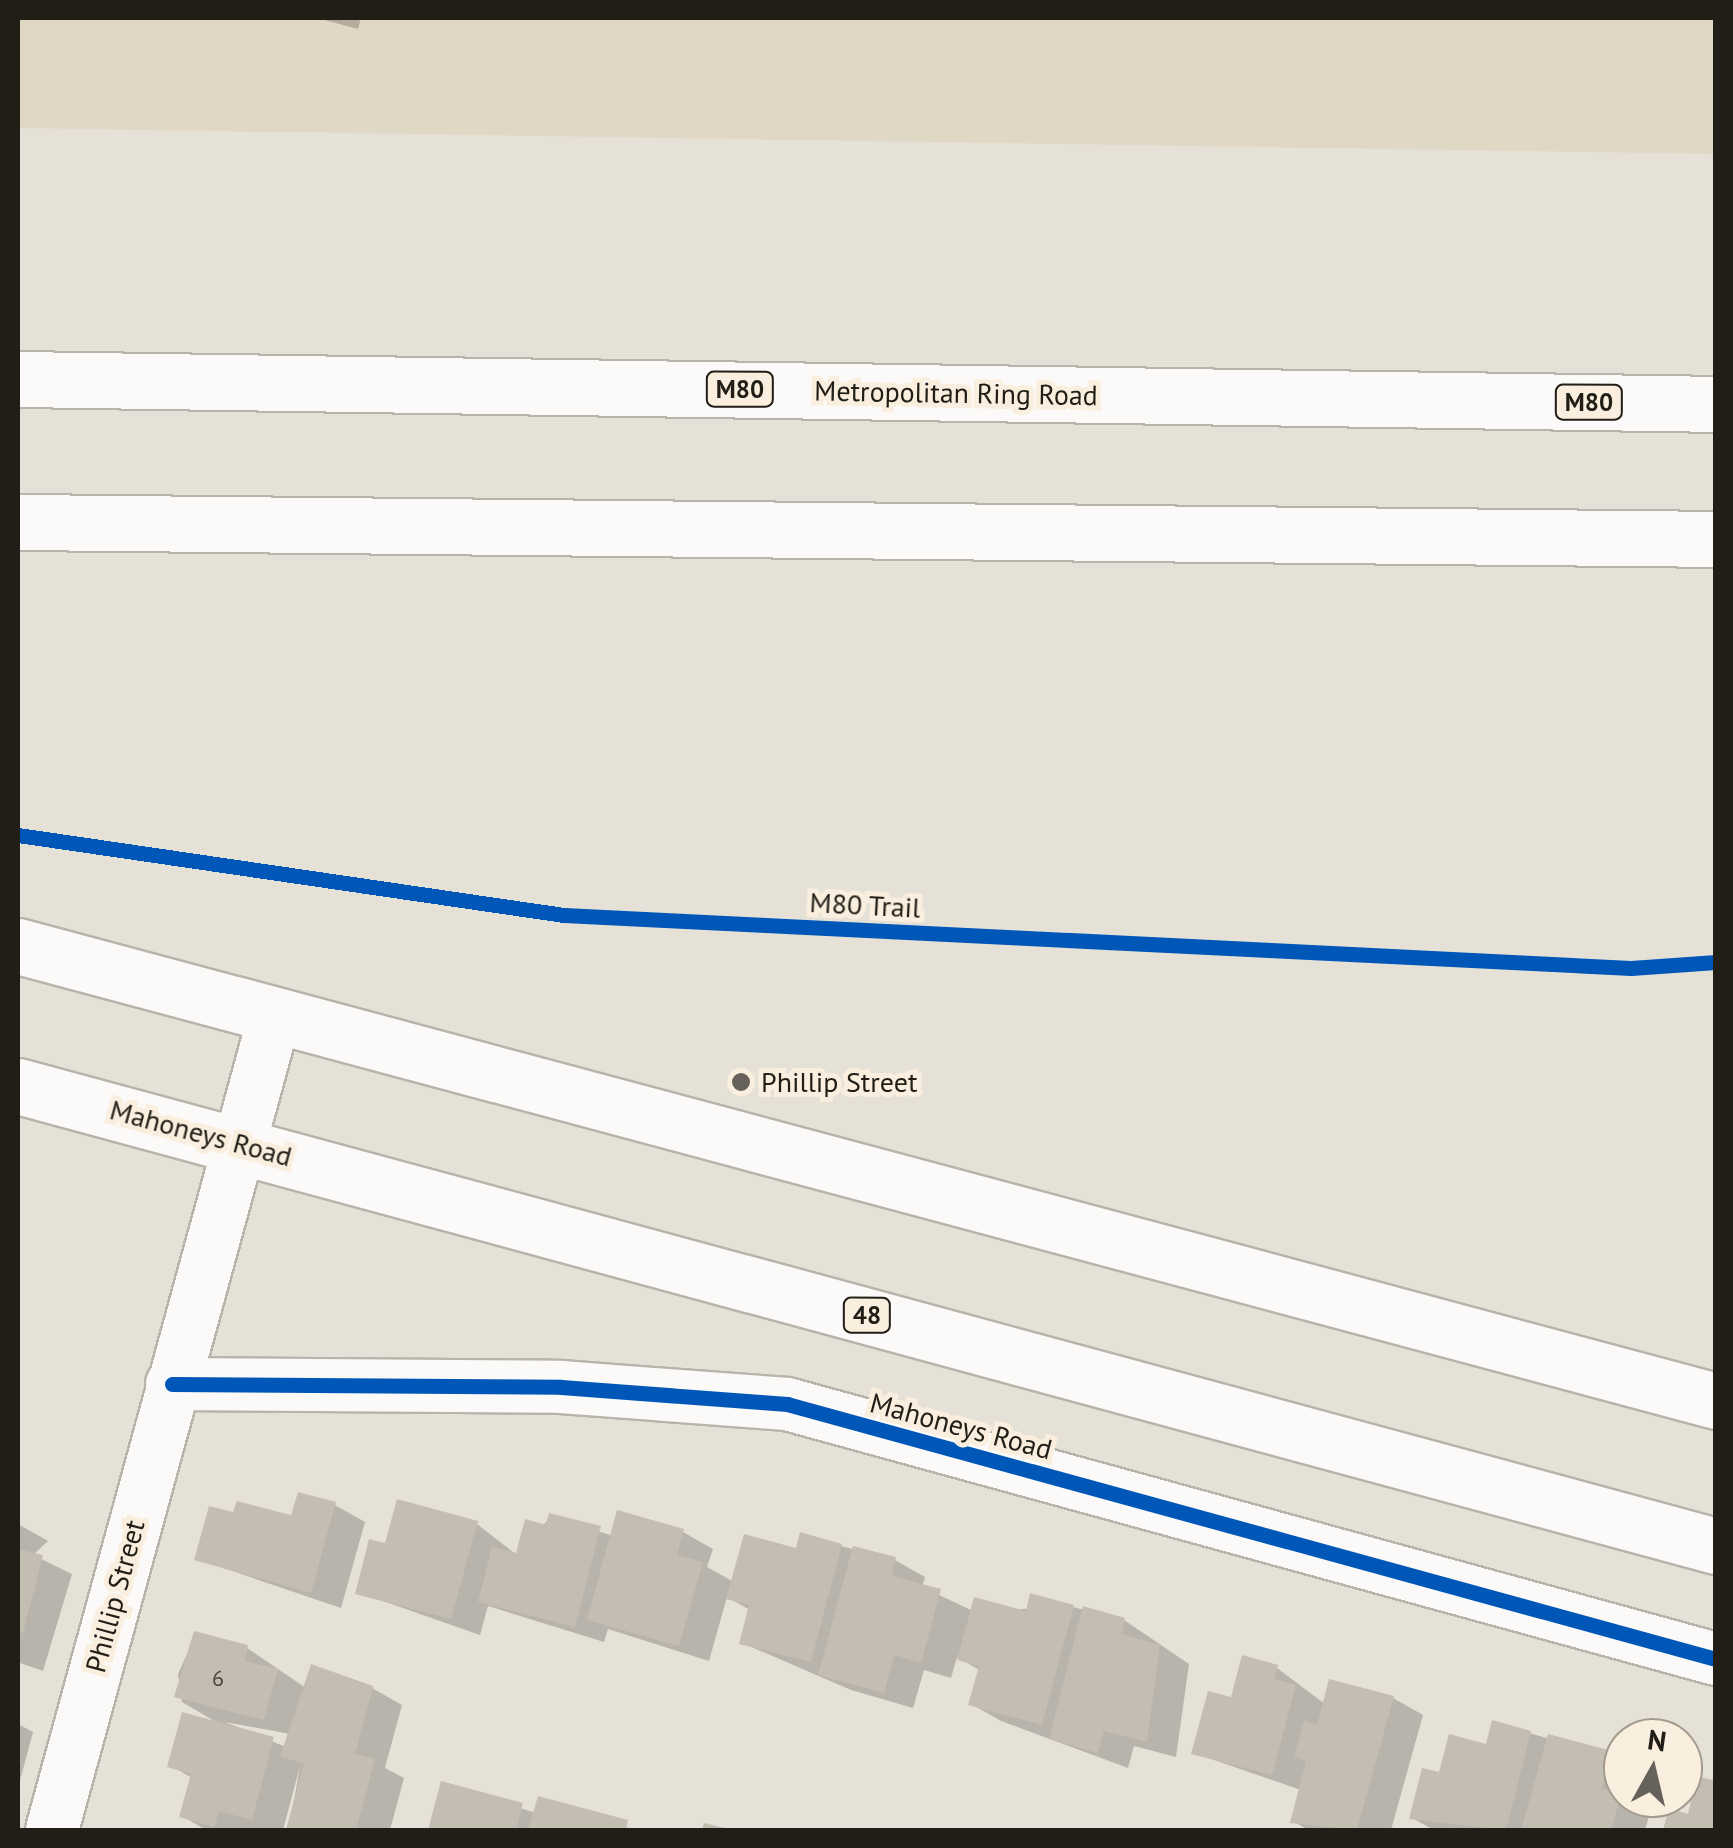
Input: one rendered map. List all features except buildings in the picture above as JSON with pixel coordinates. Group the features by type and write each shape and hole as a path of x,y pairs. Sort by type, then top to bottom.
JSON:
{"main road":[{"name":"Metropolitan Ring Road","path":"18,379 1716,404"},
{"path":"1462,400 1716,386"},
{"path":"18,522 1716,539"},
{"path":"1282,532 1716,561"},
{"path":"18,946 1716,1400"},
{"name":"Mahoneys Road","path":"18,1086 240,1141 1716,1546"}],"street":[{"name":"Phillip Street","path":"52,1830 274,1015"},
{"name":"Mahoneys Road","path":"172,1384 562,1387 787,1404 1716,1659"}],"shaded area":[{"path":"18,18 1715,18 1715,154 18,128"}],"cycle path":[{"name":"M80 Trail","path":"18,835 564,915 1631,968 1716,962"},
{"path":"172,1384 561,1387 787,1404 1716,1659"}],"place":[{"name":"Phillip Street","path":"741,1082"}]}
